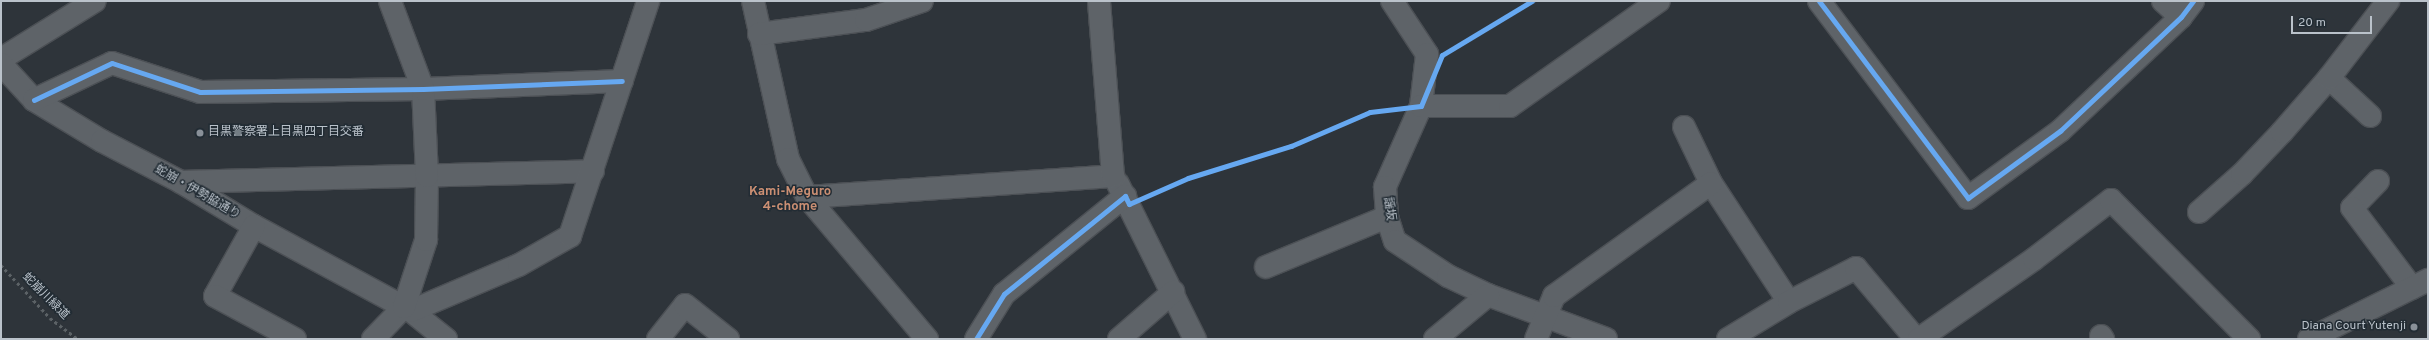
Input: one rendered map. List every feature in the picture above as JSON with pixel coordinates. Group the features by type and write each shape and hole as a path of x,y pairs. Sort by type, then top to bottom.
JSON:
{"street":[{"path":"1,59 95,1"},
{"path":"390,1 424,89 427,176 426,240 408,309"},
{"path":"373,339 408,309 519,265 570,236 593,171 648,1"},
{"path":"753,1 759,34 780,113 788,159 807,197 927,339"},
{"path":"759,34 866,20 922,1"},
{"path":"1099,1 1113,176 1125,196 1195,339"},
{"name":"謡坂","path":"1392,1 1428,54 1421,106 1385,187 1387,217 1395,241 1448,276 1488,295 1606,339"},
{"path":"1421,106 1510,106 1659,1"},
{"path":"1819,1 1968,198 2060,132 2187,9 2163,1"},
{"path":"2199,212 2242,174 2329,78 2388,1"},
{"path":"34,100 112,63 200,92 424,89 622,81"},
{"name":"蛇崩・伊勢脇通り","path":"1,64 34,100 102,141 181,182 254,226 408,309 446,339"},
{"path":"2329,78 2370,116"},
{"path":"1684,127 1711,183 1790,302"},
{"path":"181,182 593,171"},
{"path":"807,197 1113,176"},
{"path":"2309,339 2420,284 2352,208 2378,181"},
{"path":"1536,339 1547,316 1554,296 1711,183"},
{"path":"976,339 1004,294 1125,196"},
{"path":"1728,339 1790,302 1856,268 1917,339 2034,259 2111,200 2248,339"},
{"path":"1266,267 1387,217"},
{"path":"254,226 215,296 295,339"},
{"path":"1119,339 1173,292"},
{"path":"1435,339 1488,295"},
{"path":"658,339 685,305 728,339"}],"path":[{"path":"1426,66 1532,1"}],"cycle path":[{"path":"976,339 1004,294 1125,196 1129,204 1188,178 1291,146 1370,112 1421,106 1442,55 1532,1"},
{"path":"1819,1 1968,198 2060,131 2181,17 2193,1"},
{"path":"34,100 112,63 200,92 423,89 622,81"}],"place":[{"name":"目黒警察署上目黒四丁目交番","path":"200,133"},
{"name":"Diana Court Yutenji","path":"2414,327"}],"district":[{"name":"Kami-Meguro 4-chome","path":"790,200"}]}
